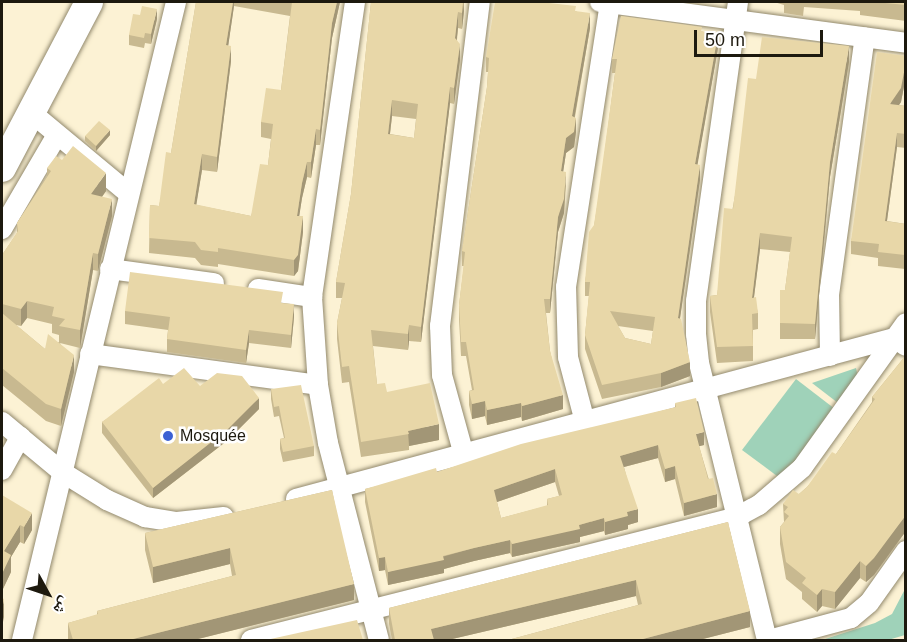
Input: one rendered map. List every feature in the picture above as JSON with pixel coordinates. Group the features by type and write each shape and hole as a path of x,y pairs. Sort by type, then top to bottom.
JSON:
{"main road":[{"path":"2,168 33,114 89,2"}],"street":[{"path":"22,640 128,193 176,2"},
{"path":"355,2 312,297 318,385 340,488 379,640"},
{"path":"464,455 442,375 440,326 480,2"},
{"path":"585,422 568,357 566,287 605,2 737,11 906,43"},
{"path":"737,11 696,301 699,363 768,640 850,618 868,603 906,551"},
{"path":"830,356 830,295 865,37"},
{"path":"33,114 128,193"},
{"path":"2,229 57,135"},
{"path":"110,269 312,297"},
{"path":"274,504 902,336"},
{"path":"251,640 737,517 759,505 802,468 902,336"},
{"path":"90,354 318,385"},
{"path":"2,422 62,472 106,500 145,517 177,522 209,520 242,512"},
{"path":"2,470 20,437"}],"green space":[{"path":"856,368 858,377 838,403 812,383"},
{"path":"796,379 835,409 781,479 742,450"},
{"path":"905,589 905,635 888,640 822,640 875,623 892,614"}],"building":[{"path":"196,2 233,2 226,45 231,46 217,157 202,154 194,204 251,216 260,164 268,165 273,124 261,122 266,88 281,90 292,2 337,2 332,23 320,130 316,129 311,162 307,162 302,183 297,216 303,216 298,255 294,260 218,248 218,252 201,250 195,242 149,238 150,205 159,206 166,152 171,153"},
{"path":"371,2 463,2 462,13 458,12 455,38 460,44 454,88 450,87 421,327 409,325 408,334 371,330 377,384 385,383 387,392 430,383 439,424 408,431 409,434 361,442 349,366 342,367 337,323 345,283 336,282 351,194","holes":["392,100 418,104 414,138 388,134"]},
{"path":"495,2 540,2 576,6 575,11 590,13 572,116 576,118 574,132 566,138 561,171 566,172 564,199 558,217 550,299 544,299 550,351 563,395 522,406 521,403 487,410 485,401 472,404 469,391 474,390 466,342 461,342 459,305 465,252 462,251 487,87 489,58 486,57"},
{"path":"875,2 906,2 906,5"},
{"path":"142,6 157,9 151,34 145,33 144,38 129,35 133,14 140,15"},
{"path":"621,16 702,27 701,31 718,34 695,164 700,165 678,318 681,319 690,362 661,373 602,385 585,335 590,282 585,282 589,232 594,225 617,59 612,59","holes":["610,311 655,317 651,344 625,338"]},
{"path":"762,37 849,46 830,162 815,324 780,323 780,290 785,290 792,237 760,233 752,298 756,297 758,313 752,314 753,346 717,347 710,296 717,295 724,208 733,209 748,78 756,79"},
{"path":"877,52 906,56 901,88 890,104 906,106 906,134 897,133 885,221 906,224 905,255 878,252 879,244 851,241"},
{"path":"99,121 110,130 96,146 85,136"},
{"path":"73,146 106,173 91,194 112,199 98,254 93,253 80,330 59,326 65,319 52,316 54,307 27,301 21,309 2,304 2,255 18,231 17,223 51,171 47,168 56,156 62,160"},
{"path":"130,272 283,292 281,303 294,304 291,335 249,330 246,350 167,339 170,317 125,311"},
{"path":"2,313 45,349 48,334 74,355 61,409 46,404 2,368"},
{"path":"906,355 906,515 866,566 860,561 835,592 822,589 817,595 802,583 806,578 786,562 780,527 789,516 784,512 788,507 783,504 793,490 799,494 807,487 832,452 836,454 875,399 872,397"},
{"name":"Mosquée","path":"184,368 200,386 217,373 242,376 259,398 228,429 153,488 102,422 159,378 163,384"},
{"path":"301,385 314,446 283,452 280,439 285,438 279,406 274,407 271,389"},
{"path":"696,398 704,432 696,434 708,479 713,478 717,494 684,503 675,466 665,469 658,445 620,456 638,509 627,512 628,516 605,522 604,518 579,525 580,529 512,544 510,540 474,548 443,556 444,560 388,572 385,557 379,558 365,489 436,468 437,472 521,444 676,407 675,403","holes":["555,469 562,495 547,499 548,505 501,518 494,490"]},
{"path":"332,490 354,584 129,640 73,640 68,623 98,614 97,611 236,575 230,548 153,567 145,533"},
{"path":"2,495 32,513 24,527 20,525 4,551 11,555 2,574"},
{"path":"728,522 750,611 639,640 508,640 642,604 636,580 431,629 434,640 395,640 389,608"},
{"path":"357,620 363,640 266,640"}],"place":[{"name":"Mosquée","path":"168,436"}]}
